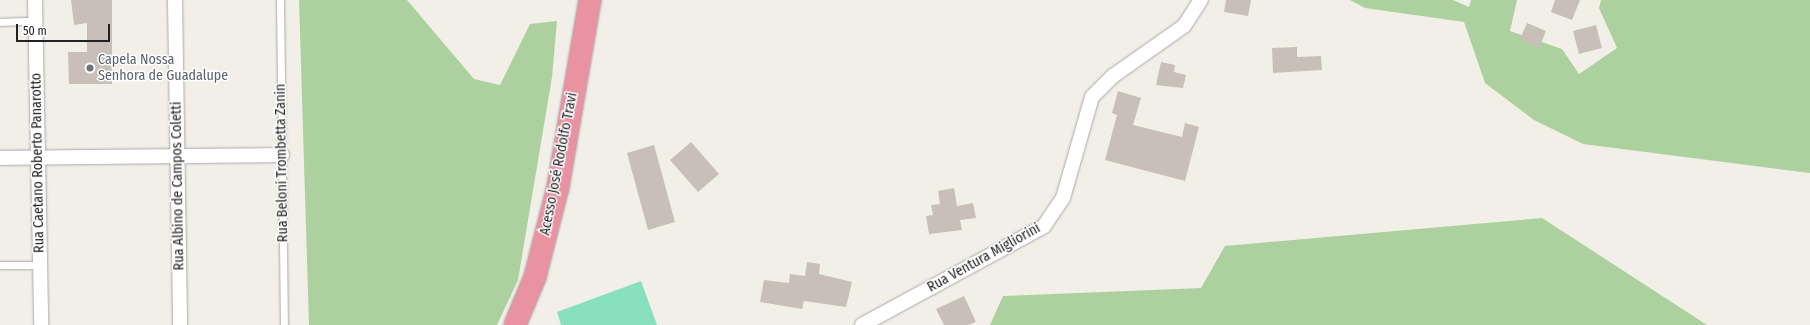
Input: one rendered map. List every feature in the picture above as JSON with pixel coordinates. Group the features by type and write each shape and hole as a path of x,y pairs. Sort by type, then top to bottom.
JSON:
{"highway":[{"name":"Acesso José Rodolfo Travi","path":"515,325 535,277 558,187 590,0"}],"street":[{"name":"Rua Caetano Roberto Panarotto","path":"35,0 40,325"},
{"name":"Rua Albino de Campos Coletti","path":"175,0 180,325"},
{"name":"Rua Ventura Migliorini","path":"862,325 1044,226 1063,198 1092,97 1113,76 1184,26 1201,0"},
{"path":"0,158 282,155"}],"lane":[{"name":"Rua Beloni Trombetta Zanin","path":"280,0 284,325"},
{"path":"0,22 36,21"},
{"path":"0,265 40,265"}],"green space":[{"path":"299,0 407,0 474,79 500,85 530,24 557,21 552,77 518,280 497,325 309,325"},
{"path":"1350,0 1453,0 1469,7 1471,0 1517,0 1510,31 1562,49 1579,74 1617,48 1599,8 1601,0 1810,0 1810,173 1583,144 1534,120 1485,83 1464,22 1365,8"},
{"path":"1542,218 1707,325 990,325 1003,296 1201,288 1225,246"},
{"path":"641,281 657,325 561,325 557,312"}],"building":[{"path":"71,0 112,0 112,84 69,84 68,52 87,52 87,23 74,25"},
{"path":"1226,0 1251,0 1248,16 1224,12"},
{"path":"1555,0 1580,0 1572,20 1551,12"},
{"path":"1527,23 1546,31 1539,48 1520,39"},
{"path":"1596,25 1602,48 1579,54 1573,31"},
{"path":"1297,47 1297,57 1321,56 1322,70 1273,73 1272,48"},
{"path":"1161,62 1175,65 1174,72 1186,75 1183,88 1156,85"},
{"path":"1118,91 1141,98 1133,125 1182,137 1185,123 1199,127 1185,181 1105,160 1117,115 1112,113"},
{"path":"691,142 719,174 698,192 670,160"},
{"path":"654,145 675,222 648,230 627,153"},
{"path":"954,188 957,206 973,203 976,218 960,220 962,230 929,234 926,216 933,215 931,205 940,204 938,191"},
{"path":"807,262 820,264 819,274 852,282 846,307 804,301 802,309 760,302 764,280 789,283 790,274 805,276"},
{"path":"964,296 976,322 968,325 944,325 936,309"}],"place":[{"name":"Capela Nossa Senhora de Guadalupe","path":"90,68"}]}
